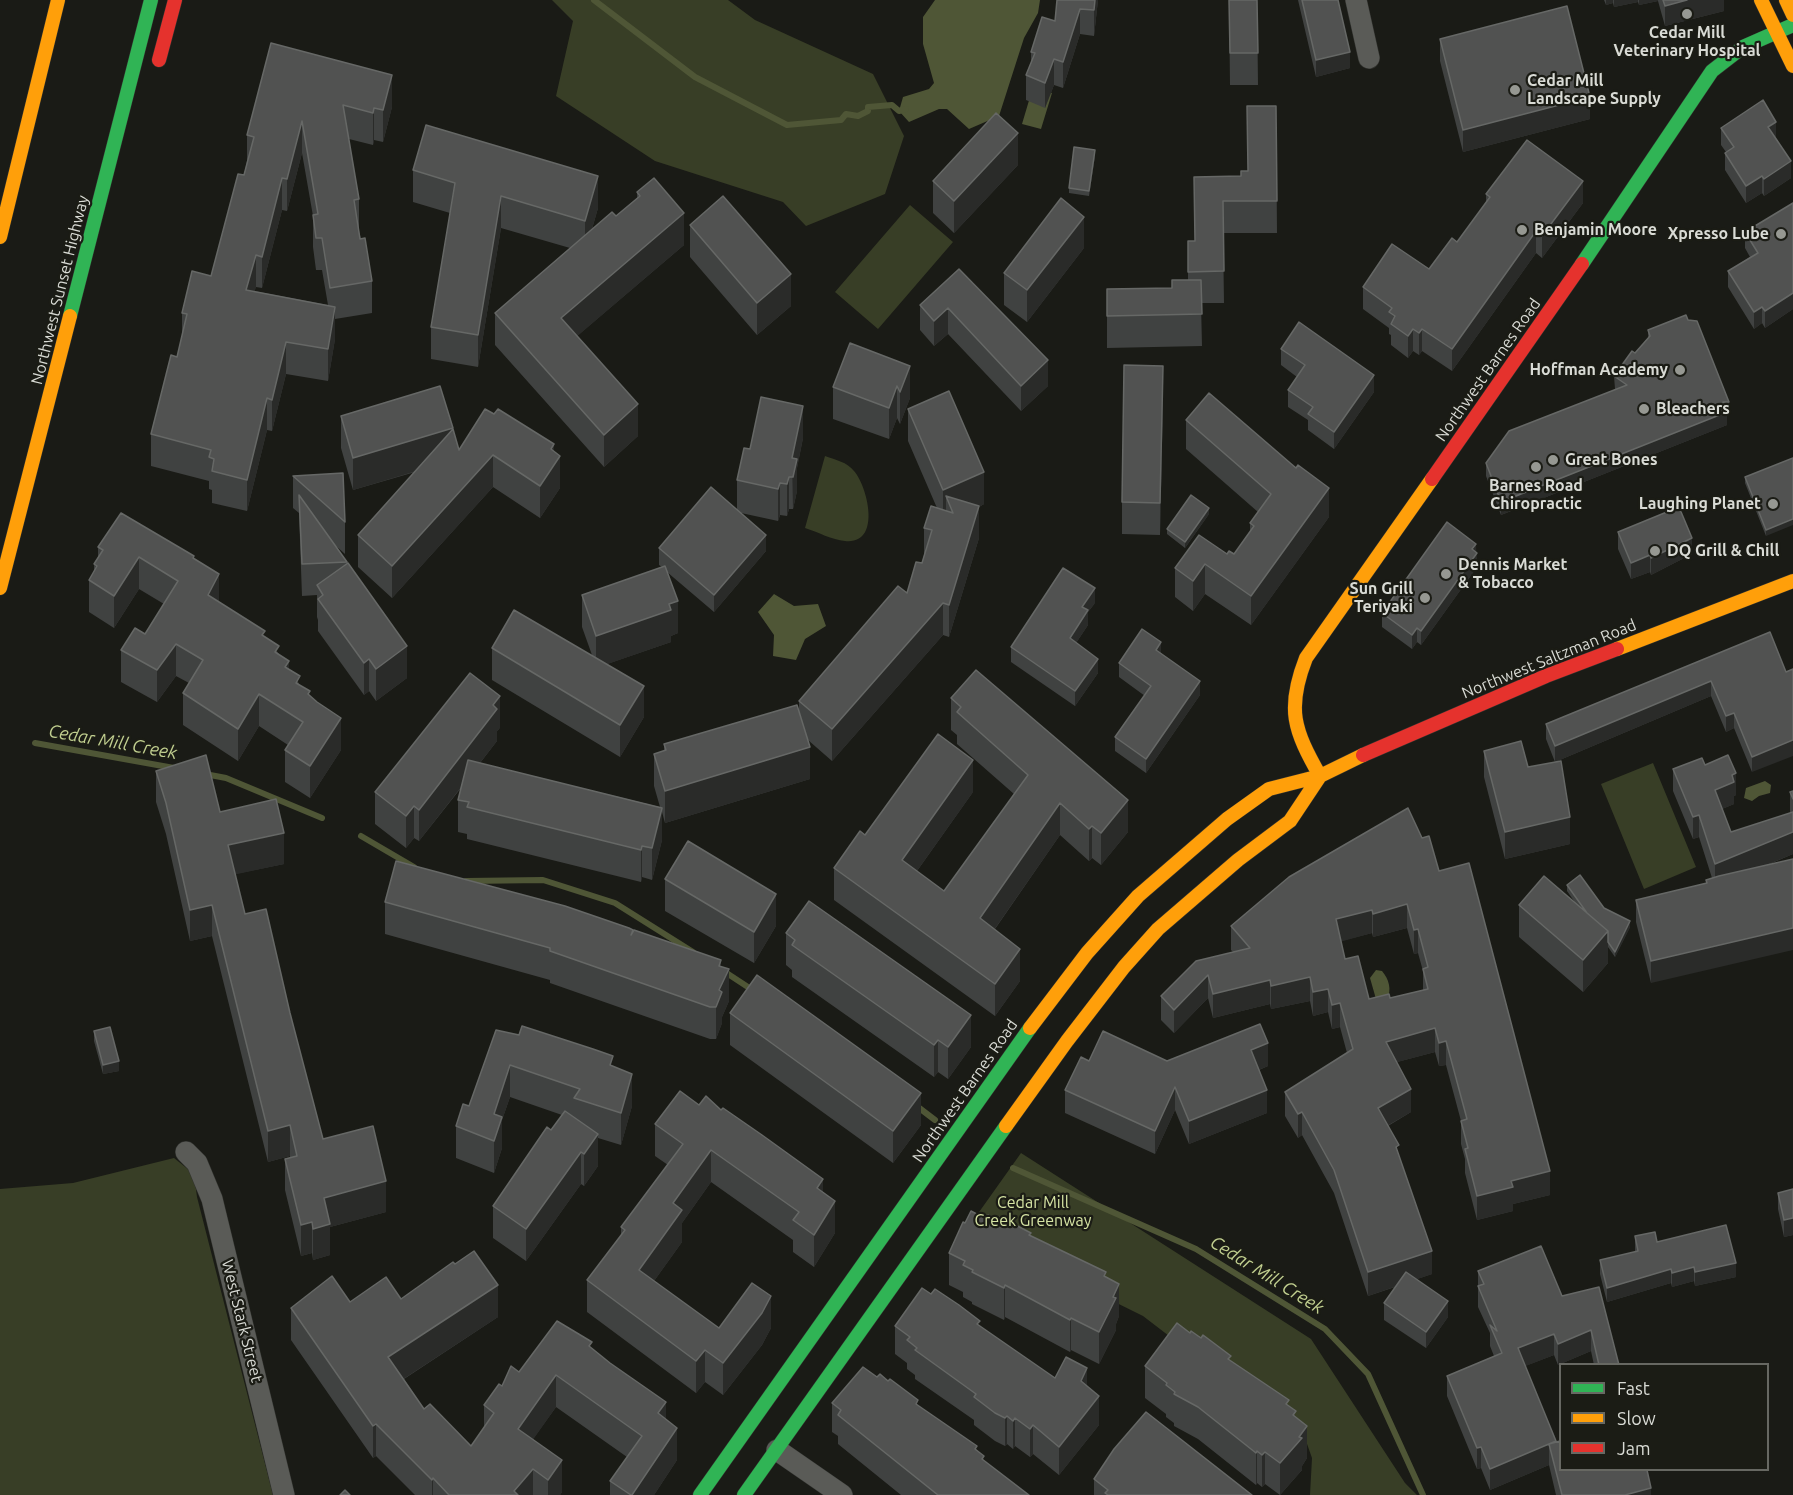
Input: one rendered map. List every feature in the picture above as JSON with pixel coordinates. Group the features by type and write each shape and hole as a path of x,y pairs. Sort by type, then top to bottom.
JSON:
{"main road":[{"path":"45,0 50,34"},
{"path":"0,237 58,0"},
{"name":"Northwest Sunset Highway","path":"0,588 151,0"},
{"path":"154,77 175,0"},
{"path":"1761,0 1774,31 1793,66"},
{"path":"1786,0 1793,15"},
{"name":"Northwest Barnes Road","path":"700,1495 1037,1017 1087,953 1138,896 1227,819 1269,789 1320,776 1300,742 1292,708 1292,694 1306,658 1628,199 1702,82 1715,67 1737,49 1774,31 1793,25"},
{"path":"107,174 127,148"},
{"name":"Northwest Saltzman Road","path":"1320,776 1373,750 1546,676 1793,581"},
{"path":"744,1495 1067,1041 1124,967 1158,928 1195,895 1290,821 1320,776"}],"street":[{"path":"1356,0 1369,58"},
{"name":"West Stark Street","path":"186,1152 196,1163 212,1199 284,1495"},
{"path":"777,1450 842,1495"}],"green space":[{"path":"552,0 728,0 755,20 873,74 904,136 885,194 806,226 783,202 655,161 556,96 573,21"},
{"path":"910,205 953,242 878,329 835,292"},
{"path":"825,456 848,465 864,489 869,514 868,525 864,534 857,540 845,541 830,538 805,528"},
{"path":"1653,763 1696,867 1644,889 1601,784"},
{"name":"Cedar Mill Creek Greenway","path":"1021,1153 1311,1339 1405,1483 1417,1495 1310,1495 1312,1458 1306,1441 1143,1316 967,1229"},
{"path":"174,1158 194,1174 197,1197 273,1495 0,1495 0,1189 73,1183"}],"shaded area":[{"path":"935,0 1040,0 1038,13 1024,38 999,116 969,129 947,109 939,109 909,122 899,111 903,97 929,89 934,83 923,44 923,17"},
{"path":"1033,87 1052,93 1041,129 1022,124"},
{"path":"774,594 794,606 818,604 826,626 805,639 796,660 773,656 774,635 758,612"},
{"path":"1765,781 1771,785 1770,793 1752,801 1744,798 1746,788"},
{"path":"1376,970 1382,971 1388,981 1387,999 1376,999 1370,978"}],"building":[{"path":"1057,0 1095,0 1094,10 1080,9 1063,62 1054,59 1045,83 1026,75 1035,53 1031,52 1042,17 1055,21"},
{"path":"1229,0 1257,0 1258,53 1230,53"},
{"path":"1302,0 1338,0 1350,52 1316,60"},
{"path":"1663,0 1687,0 1665,6"},
{"name":"Cedar Mill Landscape Supply","path":"1567,6 1590,97 1463,130 1440,39"},
{"path":"271,43 392,75 383,110 374,108 373,113 343,105 359,199 354,200 360,239 365,238 372,281 330,288 322,238 316,238 313,215 318,214 302,121 287,179 282,178 262,257 256,255 246,290 335,307 328,349 286,342 272,400 267,398 247,480 212,471 214,459 209,457 211,450 151,434 171,355 177,357 187,314 182,313 192,271 211,276 238,174 244,175 254,137 247,135"},
{"name":"Xpresso Lube","path":"1763,100 1776,122 1768,127 1791,161 1764,179 1762,176 1746,186 1725,153 1734,147 1721,128"},
{"path":"1247,106 1276,106 1277,201 1223,201 1224,271 1188,272 1188,241 1195,241 1194,177 1241,176 1241,171 1248,171"},
{"path":"996,113 1018,133 954,201 933,181"},
{"path":"426,125 598,176 585,221 501,196 478,335 431,327 455,183 413,170"},
{"path":"1527,140 1583,181 1542,236 1536,231 1452,349 1422,329 1419,333 1413,329 1408,336 1391,324 1395,316 1389,312 1392,308 1363,287 1392,244 1429,269 1452,238 1457,242 1490,197 1486,194"},
{"path":"1074,147 1095,150 1089,191 1069,188"},
{"path":"654,178 684,213 561,318 638,404 604,435 495,313 612,212 616,216 640,196 637,192"},
{"path":"723,196 791,274 757,303 690,225"},
{"path":"1061,198 1084,217 1027,290 1004,273"},
{"path":"1793,203 1793,293 1765,311 1762,307 1754,312 1728,271 1758,253 1745,232"},
{"path":"959,269 1048,360 1021,386 948,308 934,321 920,305"},
{"path":"1172,280 1201,280 1202,314 1107,316 1107,289 1172,288"},
{"path":"1686,315 1688,320 1697,321 1729,402 1723,402 1727,412 1501,502 1486,463 1509,431 1627,385 1614,376 1632,351 1635,353 1650,336 1648,330"},
{"path":"1299,322 1374,375 1334,432 1308,414 1313,407 1288,390 1305,365 1281,349"},
{"path":"850,343 910,366 900,392 897,386 889,408 833,387"},
{"path":"1124,365 1163,366 1160,503 1122,502"},
{"path":"440,386 453,428 353,458 341,416"},
{"path":"949,391 984,472 943,490 908,409"},
{"path":"1209,393 1296,468 1298,465 1329,488 1251,596 1205,564 1193,581 1175,568 1199,535 1227,554 1229,551 1234,554 1254,526 1250,523 1271,494 1186,420"},
{"path":"761,397 803,406 792,458 797,459 793,477 789,477 787,484 780,483 778,489 737,480 744,448 750,449"},
{"path":"485,409 494,414 498,409 554,444 551,449 560,456 540,486 493,455 392,566 358,535 453,429 459,450"},
{"name":"Laughing Planet","path":"1793,458 1793,519 1766,530 1745,477"},
{"path":"343,473 345,522 293,476"},
{"path":"711,487 766,535 714,595 659,548"},
{"path":"299,495 347,562 302,564"},
{"path":"1191,495 1209,508 1185,542 1167,529"},
{"path":"946,496 979,506 949,605 943,603 832,729 799,701 898,586 907,593 916,562 922,563 932,530 924,528 931,506 953,513"},
{"path":"1679,507 1692,538 1651,558 1650,555 1631,563 1618,532"},
{"path":"121,513 194,556 193,558 219,574 208,595 265,631 262,635 279,646 275,652 289,661 285,667 300,676 296,683 310,691 308,694 317,702 341,718 310,766 285,750 303,722 259,694 238,729 183,693 203,660 176,644 157,670 121,650 135,628 145,634 178,581 139,557 114,596 89,580 97,566 94,564 103,550 98,547"},
{"path":"1447,522 1476,544 1472,549 1477,553 1421,631 1417,628 1412,635 1382,613"},
{"path":"348,563 407,646 376,669 369,659 364,663 318,599 323,595 317,585"},
{"path":"665,566 678,601 669,604 671,610 596,636 582,595"},
{"path":"1063,568 1095,588 1082,607 1088,610 1070,638 1098,659 1075,691 1011,647"},
{"path":"514,610 644,686 620,725 492,648"},
{"path":"1142,629 1161,642 1156,650 1200,681 1146,759 1115,737 1151,686 1119,663"},
{"path":"1770,632 1786,672 1793,669 1793,740 1752,757 1734,713 1726,716 1711,681 1555,746 1546,724"},
{"path":"976,670 1128,800 1101,833 1092,826 1089,829 1060,803 980,918 1020,949 995,984 834,868 860,831 865,835 938,734 973,760 902,860 944,891 1028,775 957,712 961,707 951,698"},
{"path":"470,673 500,696 493,705 497,709 419,810 414,806 406,816 375,792"},
{"path":"797,705 810,747 665,791 654,754 666,750 664,744"},
{"path":"1521,741 1528,767 1561,761 1570,817 1505,832 1484,751"},
{"path":"206,755 220,812 276,799 284,833 228,845 245,914 266,909 323,1139 373,1126 386,1181 324,1198 330,1224 313,1229 312,1222 301,1225 285,1159 297,1156 290,1125 268,1131 212,905 190,910 166,803 156,771"},
{"path":"1728,755 1736,773 1732,775 1734,782 1715,790 1731,832 1793,812 1793,832 1715,864 1699,815 1693,817 1673,769 1702,758 1705,765"},
{"path":"468,760 662,808 652,848 642,846 641,850 467,807 469,802 458,800"},
{"path":"1408,808 1422,838 1429,836 1439,871 1469,863 1550,1171 1511,1181 1513,1187 1477,1196 1465,1149 1468,1148 1461,1121 1467,1119 1446,1041 1439,1043 1435,1028 1386,1042 1411,1089 1378,1108 1399,1145 1396,1147 1432,1251 1368,1272 1334,1170 1302,1112 1298,1114 1285,1092 1353,1049 1340,1003 1332,1005 1328,989 1313,992 1310,977 1271,986 1270,980 1213,994 1208,975 1174,1010 1161,996 1196,961 1250,948 1231,926 1289,877","holes":["1407,904 1414,930 1418,929 1428,967 1423,969 1428,989 1390,998 1389,994 1369,999 1358,956 1345,959 1336,919 1372,910 1373,914"]},
{"path":"688,841 776,894 754,932 665,879"},
{"path":"1793,859 1793,928 1651,961 1636,900 1707,883 1706,880 1719,876"},
{"path":"396,861 565,906 629,928 633,930 631,935 634,930 721,960 719,966 729,969 719,990 722,992 716,1007 710,1007 550,951 550,948 385,902"},
{"path":"1580,875 1604,908 1630,921 1615,952 1608,942 1608,931 1587,913 1567,885"},
{"path":"1544,876 1608,931 1583,960 1519,905"},
{"path":"809,901 971,1015 948,1047 938,1040 934,1045 792,945 795,940 786,933"},
{"path":"757,975 921,1093 893,1131 730,1013"},
{"path":"1260,1024 1268,1043 1251,1050 1267,1090 1189,1121 1175,1087 1155,1131 1065,1090 1081,1057 1089,1061 1103,1031 1167,1061"},
{"path":"522,1026 613,1056 610,1065 632,1074 621,1113 574,1098 580,1089 510,1065 494,1114 502,1117 494,1141 456,1126 463,1104 469,1106 496,1030 519,1035"},
{"path":"110,1027 119,1061 103,1065 94,1031"},
{"path":"680,1091 699,1105 706,1096 721,1110 723,1108 762,1135 823,1179 817,1188 835,1201 814,1235 793,1220 799,1212 711,1150 673,1203 682,1210 639,1270 719,1328 752,1283 771,1296 762,1313 723,1363 705,1350 696,1361 587,1280 625,1230 621,1227 683,1144 655,1124"},
{"path":"565,1111 598,1134 584,1154 581,1152 526,1229 493,1206 547,1127 551,1130"},
{"path":"1793,1189 1793,1218 1784,1220 1778,1193"},
{"path":"971,1211 986,1219 988,1215 998,1220 1000,1217 1031,1233 1029,1235 1106,1272 1104,1276 1119,1284 1113,1297 1116,1298 1099,1332 1071,1318 1070,1320 1005,1285 1004,1288 972,1272 973,1270 963,1265 965,1261 949,1253 963,1222 965,1223"},
{"path":"1726,1225 1736,1263 1695,1272 1694,1267 1672,1273 1671,1269 1607,1288 1600,1260 1638,1251 1635,1236 1655,1232 1657,1242"},
{"path":"1541,1246 1562,1296 1599,1287 1618,1363 1599,1363 1591,1330 1558,1344 1554,1334 1518,1348 1556,1441 1490,1469 1481,1447 1477,1448 1447,1376 1502,1353 1490,1325 1497,1331 1478,1286 1484,1284 1478,1271"},
{"path":"474,1251 498,1285 388,1357 424,1409 430,1404 471,1446 494,1413 484,1405 499,1384 502,1386 511,1366 519,1372 557,1321 592,1342 589,1346 666,1402 658,1413 677,1428 632,1495 610,1481 642,1436 556,1375 518,1429 562,1460 548,1480 533,1469 514,1491 518,1495 449,1495 376,1424 373,1426 291,1308 332,1276 350,1302 386,1277 401,1299 453,1262 455,1264"},
{"path":"1406,1272 1448,1301 1426,1332 1384,1303"},
{"path":"922,1288 931,1294 935,1289 959,1305 980,1321 977,1324 1055,1378 1066,1357 1087,1368 1081,1381 1099,1396 1059,1447 1033,1425 1030,1429 1015,1418 1013,1421 1007,1416 1005,1418 995,1413 974,1397 976,1394 915,1350 917,1348 907,1340 910,1337 895,1326"},
{"path":"1177,1323 1190,1333 1191,1331 1201,1338 1203,1335 1231,1356 1228,1359 1289,1400 1286,1404 1296,1411 1293,1415 1307,1426 1299,1437 1302,1438 1280,1463 1265,1452 1262,1455 1257,1451 1256,1453 1198,1407 1174,1394 1175,1392 1166,1385 1167,1383 1145,1366"},
{"path":"863,1367 877,1377 880,1374 888,1381 890,1379 918,1400 916,1404 977,1446 975,1449 984,1456 982,1459 1029,1495 938,1495 838,1415 841,1410 832,1403"},
{"path":"1146,1412 1252,1495 1108,1495 1105,1493 1108,1490 1094,1479 1114,1449"},
{"path":"1559,1441 1559,1471 1647,1471 1651,1488 1625,1495 1562,1495 1549,1444"},
{"path":"345,1490 350,1495 340,1495"}],"waterway":[{"path":"594,0 695,77 787,125 841,120 846,114 858,116 868,111 868,107 892,105 899,111 906,109"},
{"name":"Cedar Mill Creek","path":"35,743 174,768"},
{"name":"Cedar Mill Creek","path":"205,774 226,778 322,818"},
{"name":"Cedar Mill Creek","path":"361,836 414,867"},
{"name":"Cedar Mill Creek","path":"466,881 543,880 615,903 693,952"},
{"name":"Cedar Mill Creek","path":"725,972 754,991"},
{"name":"Cedar Mill Creek","path":"914,1104 935,1120"},
{"name":"Cedar Mill Creek","path":"1013,1168 1196,1249 1325,1329 1368,1374 1423,1495"}],"traffic: fast":[{"path":"70,316 151,0"},
{"path":"1582,264 1712,71 1743,47 1793,25"},
{"path":"700,1495 1030,1028"},
{"path":"744,1495 1006,1126"}],"traffic: slow":[{"path":"0,237 58,0"},
{"path":"1761,0 1793,66"},
{"path":"1786,0 1793,15"},
{"path":"0,588 70,316"},
{"path":"1320,776 1304,745 1296,719 1296,691 1306,658 1432,479"},
{"path":"1617,649 1793,581"},
{"path":"1030,1028 1087,953 1138,896 1227,819 1269,789 1320,776 1363,755"},
{"path":"1006,1126 1124,967 1158,929 1238,860 1290,821 1320,776"}],"traffic: jam":[{"path":"159,60 175,0"},
{"path":"1432,479 1582,264"},
{"path":"1363,755 1546,676 1617,649"}],"place":[{"name":"Cedar Mill Veterinary Hospital","path":"1687,14"},
{"name":"Cedar Mill Landscape Supply","path":"1515,90"},
{"name":"Benjamin Moore","path":"1522,230"},
{"name":"Xpresso Lube","path":"1781,234"},
{"name":"Hoffman Academy","path":"1680,370"},
{"name":"Bleachers","path":"1644,409"},
{"name":"Great Bones","path":"1553,460"},
{"name":"Barnes Road Chiropractic","path":"1536,467"},
{"name":"Laughing Planet","path":"1773,504"},
{"name":"DQ Grill & Chill","path":"1655,551"},
{"name":"Dennis Market & Tobacco","path":"1446,574"},
{"name":"Sun Grill Teriyaki","path":"1425,598"}]}
